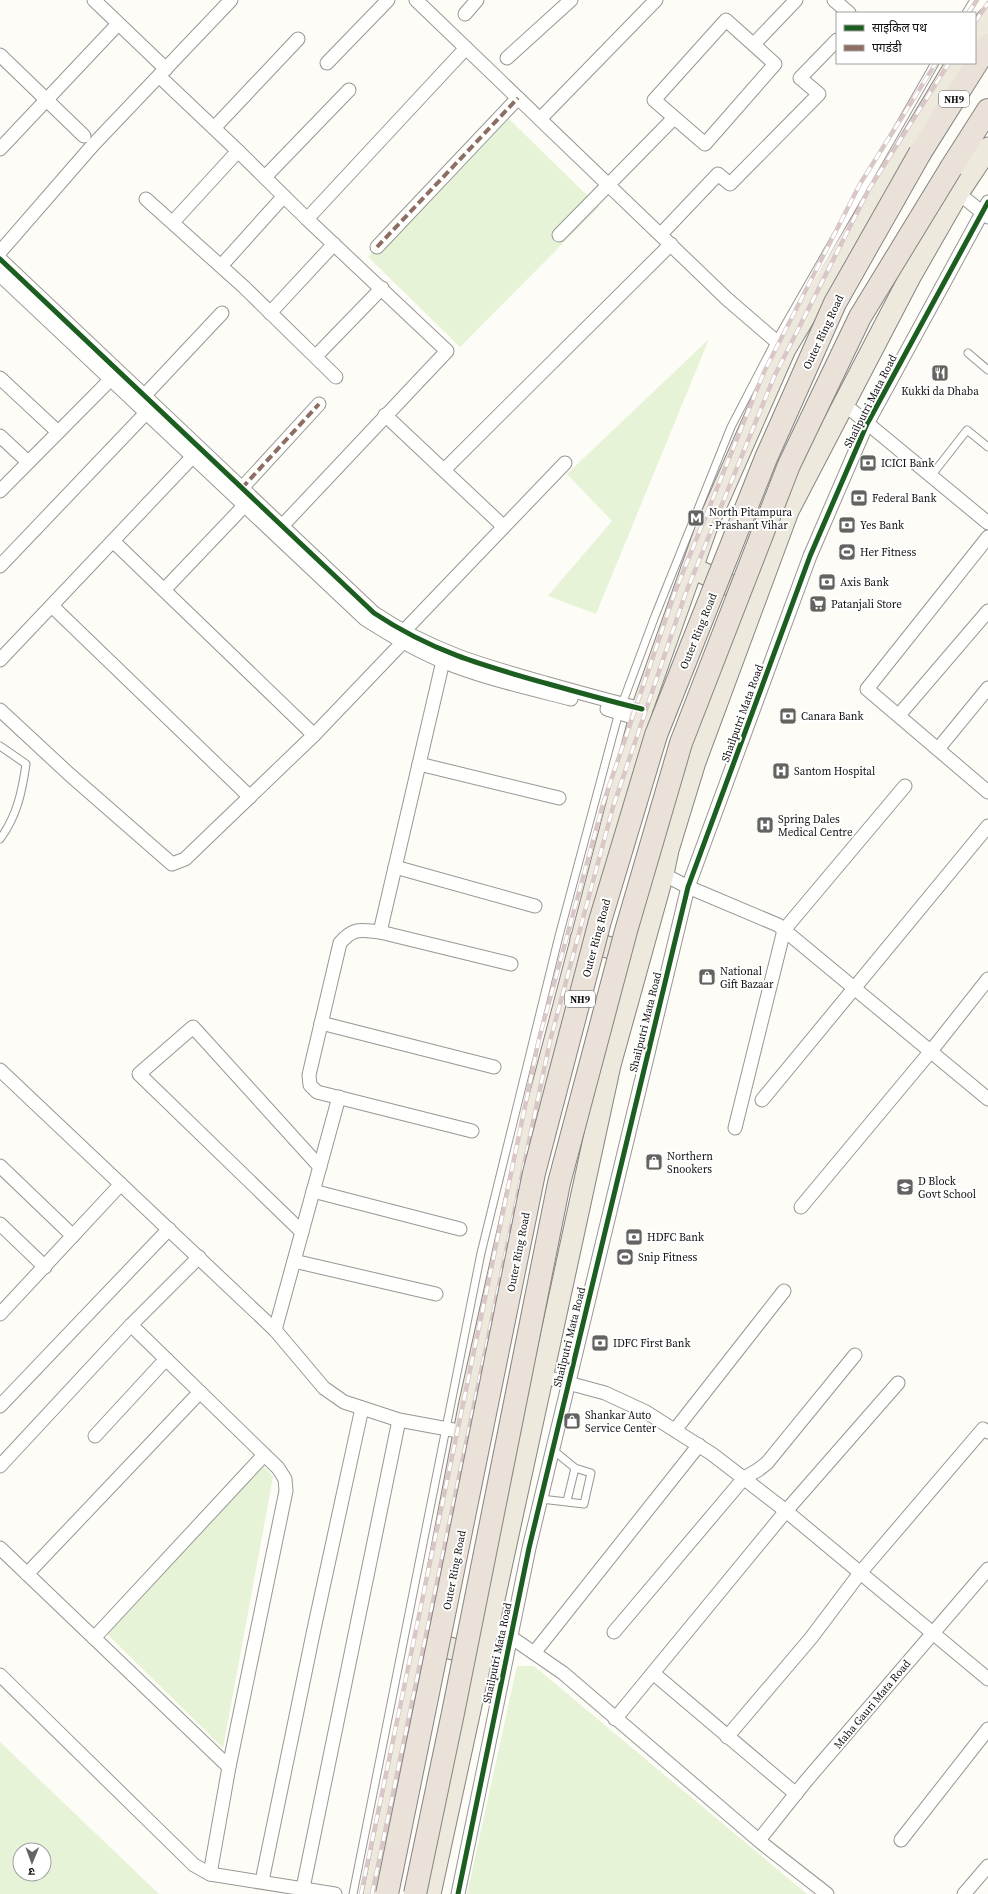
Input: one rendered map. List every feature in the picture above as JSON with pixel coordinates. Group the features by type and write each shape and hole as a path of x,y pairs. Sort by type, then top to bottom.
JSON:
{"highway":[{"name":"Outer Ring Road","path":"387,1894 534,1172 600,921 654,742 766,458 832,310 920,153 988,46"},
{"name":"NH9","path":"415,1894 455,1705 559,1183 626,931 681,743 789,465 860,317 988,110"}],"main road":[{"path":"976,35 988,18"},
{"name":"Outer Ring Road","path":"374,1894 425,1642 455,1430 527,1146 640,714 707,526 781,345 956,64"},
{"path":"430,1894 610,1065 663,874 668,850 695,762 788,511 911,275 958,193 988,148"},
{"path":"692,568 756,596"},
{"path":"581,939 640,957"},
{"path":"425,1642 482,1656"}],"street":[{"path":"94,0 214,128 307,219 447,350 282,526"},
{"path":"0,252 89,140 163,73 230,0"},
{"path":"327,63 388,0"},
{"path":"416,0 728,299 781,345"},
{"path":"465,14 477,0"},
{"path":"507,58 571,0"},
{"path":"540,119 656,0"},
{"path":"754,44 796,0"},
{"path":"834,0 848,12"},
{"path":"726,20 754,44 775,64 705,144 654,100 726,20"},
{"path":"1,146 47,100 118,24"},
{"path":"214,128 298,39"},
{"path":"661,234 718,174 730,184 819,94 800,78 836,41"},
{"path":"307,219 466,48"},
{"path":"0,55 89,140"},
{"path":"265,177 349,90"},
{"path":"377,247 518,98"},
{"path":"559,236 674,118"},
{"path":"173,222 238,151"},
{"path":"958,193 986,210"},
{"path":"221,266 284,196"},
{"path":"146,199 221,266 316,356 336,377"},
{"name":"Shailputri Mata Road","path":"458,1894 529,1548 688,887 810,556 867,424 986,210"},
{"path":"270,313 334,244"},
{"path":"444,470 671,244"},
{"path":"0,259 144,396 244,506 365,619 403,637 449,654 640,714"},
{"path":"0,275 146,413 242,488 374,613 403,637 443,661 478,674 620,708"},
{"path":"316,356 382,288"},
{"path":"144,396 222,313"},
{"path":"0,378 58,432"},
{"path":"0,490 111,379"},
{"path":"242,488 319,404"},
{"path":"844,404 988,523"},
{"path":"0,566 146,413"},
{"path":"385,415 503,526"},
{"path":"0,436 28,462"},
{"path":"0,660 197,453"},
{"path":"0,710 69,774 172,864 185,859 314,735 503,526 565,463"},
{"path":"164,590 244,506"},
{"path":"988,537 867,689 988,792"},
{"path":"113,541 314,735"},
{"path":"52,606 250,797"},
{"path":"899,716 988,611"},
{"path":"380,932 443,661"},
{"path":"938,749 988,688"},
{"path":"419,764 559,798"},
{"path":"736,1128 784,930 905,786"},
{"path":"762,1100 988,826"},
{"path":"395,867 535,906"},
{"path":"663,874 688,887 778,925 988,1099"},
{"path":"472,1131 318,1092 310,1085 309,1075 321,1023 340,943 349,933 363,930 380,932 511,964"},
{"path":"801,1207 931,1051 988,979"},
{"path":"321,1023 494,1066"},
{"path":"302,1232 139,1074 193,1026 320,1167"},
{"path":"0,1070 275,1330 324,1388 344,1402 362,1408 400,1420 455,1430"},
{"path":"275,1330 339,1097"},
{"path":"0,1166 73,1236"},
{"path":"0,1314 121,1184"},
{"path":"313,1191 460,1228"},
{"path":"0,1224 44,1267"},
{"path":"0,1406 169,1229"},
{"path":"0,1466 131,1325 199,1257"},
{"path":"294,1261 436,1294"},
{"path":"675,1430 784,1291"},
{"path":"131,1325 278,1468 285,1479 286,1491 229,1767 210,1874"},
{"path":"614,1632 744,1478 767,1463 855,1354"},
{"path":"95,1436 166,1359"},
{"path":"542,1376 606,1393 646,1412 699,1445 786,1511 988,1679"},
{"path":"615,1719 786,1511 898,1383"},
{"path":"27,1574 200,1392"},
{"path":"262,1881 314,1629 362,1408"},
{"path":"303,1888 400,1420"},
{"path":"727,1737 811,1638 860,1573 984,1429 988,1432"},
{"path":"534,1653 699,1445"},
{"path":"94,1638 264,1455"},
{"path":"506,1544 529,1548"},
{"path":"0,1548 229,1767"},
{"name":"Maha Gauri Mata Road","path":"759,1840 932,1633 988,1569"},
{"path":"489,1622 563,1673 615,1719 759,1840 827,1894"},
{"path":"653,1673 796,1794"},
{"path":"0,1675 194,1865 210,1874 262,1881 335,1894"},
{"path":"901,1840 988,1729"},
{"path":"964,1894 988,1866"}],"lane":[{"path":"967,12 974,0"},
{"path":"353,1894 455,1430 481,1252 557,942 620,708 655,616 731,427 781,345 934,64"},
{"path":"968,353 988,370"},
{"path":"931,476 967,430 988,447"},
{"path":"0,746 26,764 21,795 15,815 0,839"},
{"path":"541,1500 567,1501 584,1504 591,1473 575,1468 553,1450"},
{"path":"567,1501 575,1468"}],"green space":[{"path":"507,117 599,207 460,347 368,257"},
{"path":"709,339 596,614 548,596 612,521 567,474"},
{"path":"260,1462 273,1477 223,1748 102,1629"},
{"path":"517,1666 534,1666 807,1894 467,1894"},
{"path":"0,1742 159,1894 0,1894"}],"railway":[{"path":"969,12 977,0"},
{"path":"976,21 988,3"},
{"path":"361,1894 539,1039 603,804 675,592 764,372 860,184 935,64"},
{"path":"372,1894 550,1041 613,807 685,595 774,377 869,189 948,64"}],"marked path":[{"path":"377,247 518,98"},
{"path":"242,488 319,404"}],"cycle path":[{"path":"458,1894 529,1548 688,887 810,556 867,424 988,202"},
{"path":"0,259 374,613 416,637 457,656 522,676 642,709"}],"place":[{"name":"Kukki da Dhaba","path":"940,373"},
{"name":"ICICI Bank","path":"868,463"},
{"name":"Federal Bank","path":"859,498"},
{"name":"North Pitampura - Prashant Vihar","path":"696,518"},
{"name":"Yes Bank","path":"847,525"},
{"name":"Her Fitness","path":"847,552"},
{"name":"Axis Bank","path":"827,582"},
{"name":"Patanjali Store","path":"818,604"},
{"name":"Canara Bank","path":"788,716"},
{"name":"Santom Hospital","path":"781,771"},
{"name":"Spring Dales Medical Centre","path":"765,825"},
{"name":"National Gift Bazaar","path":"707,977"},
{"name":"Northern Snookers","path":"654,1162"},
{"name":"D Block Govt School","path":"905,1187"},
{"name":"HDFC Bank","path":"634,1237"},
{"name":"Snip Fitness","path":"625,1257"},
{"name":"IDFC First Bank","path":"600,1343"},
{"name":"Shankar Auto Service Center","path":"572,1421"}]}
